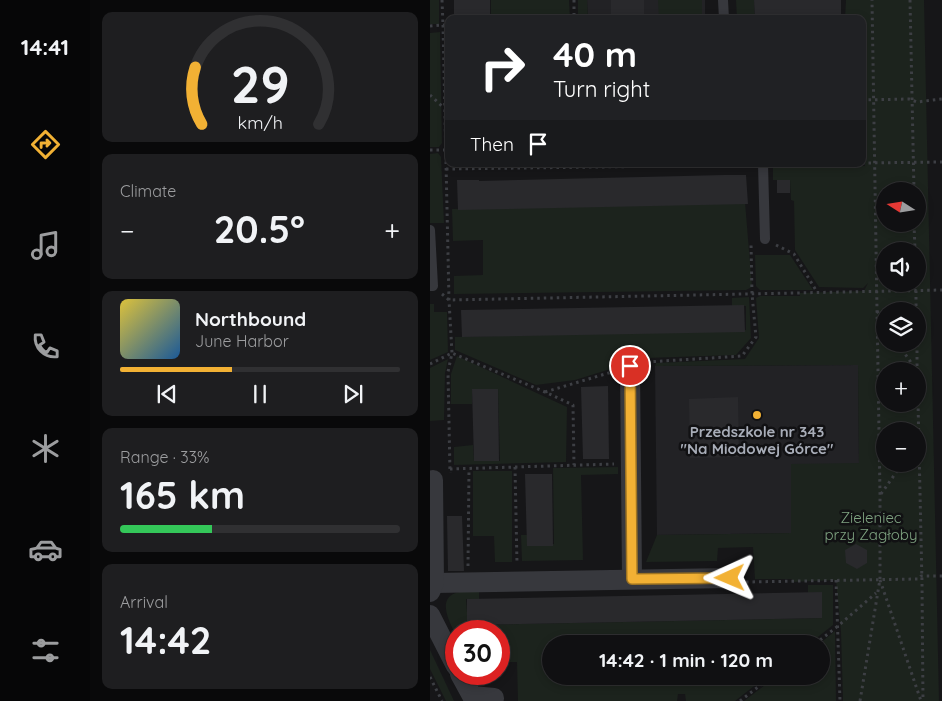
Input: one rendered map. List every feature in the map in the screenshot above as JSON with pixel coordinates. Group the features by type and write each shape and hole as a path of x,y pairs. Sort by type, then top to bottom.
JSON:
{"street":[{"path":"630,366 632,579"},
{"path":"433,480 432,588 468,583 632,579 735,580"},
{"path":"430,615 445,644"},
{"path":"466,685 472,696 494,698"}],"lane":[{"path":"724,0 724,15"},
{"path":"763,167 765,239"},
{"path":"430,230 431,286"}],"path":[{"path":"442,0 443,25"},
{"path":"574,0 574,15"},
{"path":"872,0 876,242"},
{"path":"910,0 914,182"},
{"path":"430,95 444,108"},
{"path":"866,100 911,100 918,102 942,99"},
{"path":"430,150 445,150"},
{"path":"866,163 942,162"},
{"path":"446,169 547,167"},
{"path":"545,392 649,361 742,356 756,337 750,237"},
{"path":"765,239 794,254 817,292"},
{"path":"431,286 449,300 876,291"},
{"path":"926,291 942,290"},
{"path":"860,701 880,579 878,352"},
{"path":"430,364 452,353 545,392 573,406 574,466"},
{"path":"450,469 632,463"},
{"path":"515,467 517,582"},
{"path":"468,583 469,468"},
{"path":"880,494 896,472"},
{"path":"919,472 922,701"},
{"path":"735,580 918,579 921,576 942,576"},
{"path":"880,579 922,701"},
{"path":"836,580 840,701"},
{"path":"826,635 877,592"},
{"path":"430,677 442,701"},
{"path":"740,701 760,685"}],"shaded area":[{"path":"587,0 705,0 705,15 588,15"},
{"name":"Przedszkole nr 343 \"Na Miodowej Górce\"","path":"858,365 859,463 792,533 657,535 655,366"}],"green space":[{"path":"430,0 439,0 439,24 430,24"},
{"path":"491,0 569,0 570,15 491,15"},
{"path":"578,0 587,0 588,15 578,15"},
{"path":"658,0 702,0 702,15 659,15"},
{"path":"736,0 754,0 755,15 737,15"},
{"name":"Zieleniec przy Zagłoby","path":"846,0 924,0 939,701 843,701 841,632 836,580 792,582 792,579 755,579 753,547 718,548 717,561 646,562 657,535 791,533 791,464 859,463 858,365 655,366 656,363 745,359 759,338 756,298 760,296 800,296 800,293 864,291 868,283 863,288 819,287 795,250 794,201 791,200 790,180 773,180 773,167 866,167 866,15 845,15"},
{"path":"440,32 442,143 439,147 430,147 430,33"},
{"path":"438,153 441,157 444,223 430,223 430,154"},
{"path":"745,202 752,287 746,290 454,294 454,276 483,275 483,240 453,241 452,209"},
{"path":"755,255 790,255 813,290 760,290 756,286"},
{"path":"749,297 751,338 736,355 646,358 575,380 536,385 455,350 455,337 746,330 746,306 732,306 732,298"},
{"path":"430,304 434,304 434,312 447,312 448,352 430,360"},
{"path":"457,356 567,407 566,462 454,465 454,447 473,445 474,461 500,461 498,389 472,389 472,404 451,404 451,374"},
{"path":"448,359 445,373 444,420 430,421 430,368"},
{"path":"618,467 618,474 581,475 583,560 522,561 521,535 528,535 529,545 554,544 553,468"},
{"path":"473,471 512,471 512,562 495,562 494,536 473,536"},
{"path":"808,585 833,585 833,625 820,635 542,635 542,685 755,685 735,701 686,701 685,694 678,694 677,701 518,701 517,662 510,662 510,624 822,618 822,592 808,593"},
{"path":"479,591 479,599 466,599 468,620 449,620 446,605 452,595 459,592"},
{"path":"835,631 836,701 744,701 765,685 830,685 830,635"},
{"path":"430,650 454,701 446,701 430,669"}],"building":[{"path":"454,0 490,0 490,15 454,15"},
{"path":"611,0 644,0 644,15 611,15"},
{"path":"754,0 841,0 841,15 755,15"},
{"path":"746,175 748,204 458,210 457,180"},
{"path":"777,180 790,180 790,193 777,193"},
{"path":"744,305 745,332 462,337 461,310"},
{"path":"608,386 609,459 583,459 581,387"},
{"path":"472,389 498,389 499,461 474,461"},
{"path":"738,397 739,457 690,458 689,399"},
{"path":"525,474 552,474 553,546 527,546"},
{"path":"447,516 462,516 464,571 448,571"},
{"path":"856,544 867,550 867,563 857,569 846,563 845,550"},
{"path":"822,592 822,618 510,624 510,620 467,620 467,599"}],"place":[{"name":"Przedszkole nr 343 \"Na Miodowej Górce\"","path":"757,415"}],"route":[{"path":"630,366 632,579 730,578"}]}
